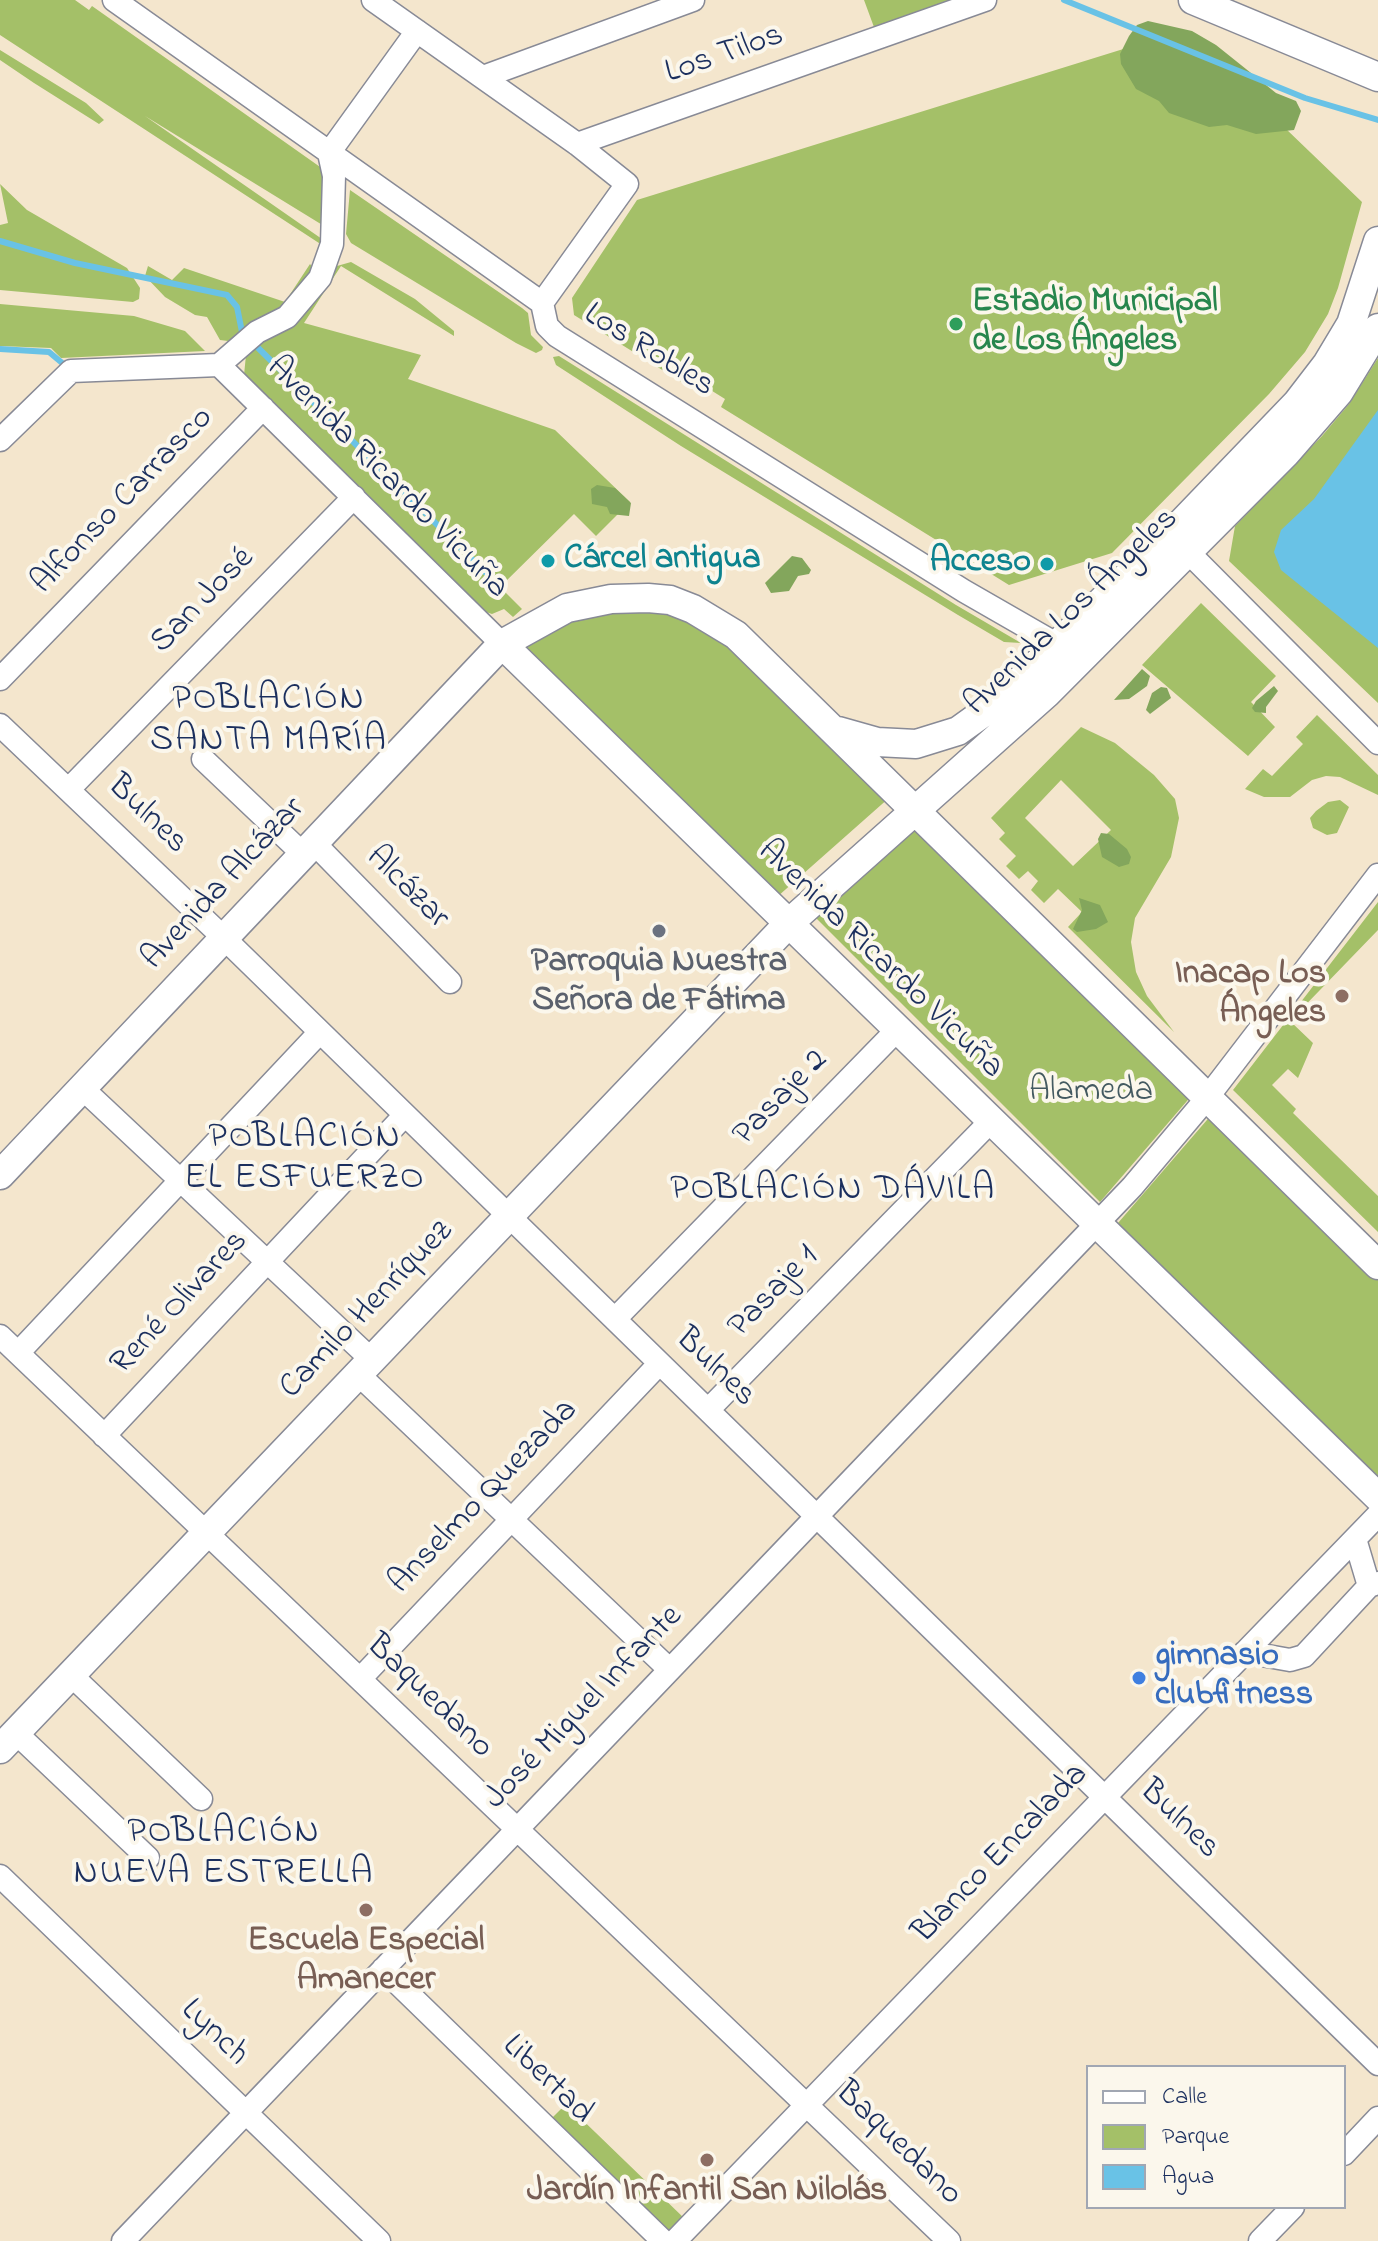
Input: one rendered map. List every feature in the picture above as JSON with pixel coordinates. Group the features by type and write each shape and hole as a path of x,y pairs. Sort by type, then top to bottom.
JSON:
{"main road":[{"path":"1193,0 1378,77"},
{"name":"Avenida Los Ángeles","path":"833,728 854,737 891,744 916,744 944,737 985,714 1172,533 1312,384 1355,314 1378,241"},
{"name":"Avenida Los Ángeles","path":"789,923 1046,694 1189,553 1327,408 1364,356 1378,328"},
{"name":"Avenida Ricardo Vicuña","path":"1378,1265 736,635 693,609 670,600 627,597 590,601 546,617 502,644 1378,1497"},
{"name":"Avenida Alcázar","path":"0,1175 502,644"},
{"name":"Camilo Henríquez","path":"8,1741 789,923"}],"street":[{"name":"Los Robles","path":"114,0 542,303 547,326 557,336 964,591 1058,645"},
{"path":"483,77 693,0"},
{"name":"Los Tilos","path":"577,144 985,0"},
{"path":"387,3 417,31 577,144 627,184 542,303"},
{"path":"0,440 71,371 219,365 250,338 287,317 327,263 332,244 334,207 329,153 417,31"},
{"name":"Avenida Ricardo Vicuña","path":"219,365 502,644"},
{"name":"Alfonso Carrasco","path":"0,679 263,408"},
{"name":"San José","path":"69,789 354,497"},
{"path":"1189,553 1378,743"},
{"name":"Bulnes","path":"0,725 224,938 1378,2064"},
{"name":"Alcázar","path":"203,759 309,849 450,982"},
{"name":"José Miguel Infante","path":"123,2241 1097,1224 1207,1098 1378,875"},
{"name":"Pasaje 2","path":"615,1319 897,1030"},
{"path":"18,1353 320,1032"},
{"path":"82,1088 268,1262 511,1520 669,1669"},
{"name":"René Olivares","path":"104,1436 405,1115"},
{"name":"Pasaje 1","path":"708,1410 991,1121"},
{"name":"Baquedano","path":"0,1336 949,2241"},
{"name":"Anselmo Quezada","path":"360,1679 659,1364"},
{"name":"Blanco Encalada","path":"675,2241 1378,1515"},
{"path":"1245,1652 1290,1660 1304,1656 1373,1584 1355,1539"},
{"path":"71,1675 201,1799"},
{"path":"8,1741 148,1858"},
{"name":"Lynch","path":"0,1876 379,2241"},
{"name":"Libertad","path":"383,1969 663,2241"},
{"path":"1346,2152 1378,2118"},
{"path":"1260,2241 1291,2209"}],"green space":[{"path":"0,0 75,0 89,10 92,6 323,169 324,226 145,116 322,239 322,245 0,35"},
{"path":"864,0 979,0 878,38"},
{"path":"1148,21 1192,31 1216,45 1276,93 1296,101 1301,111 1294,130 1256,134 1227,125 1209,127 1169,113 1159,101 1136,89 1121,64 1120,54 1137,25"},
{"name":"Estadio Municipal de Los Ángeles","path":"1133,46 1259,103 1362,202 1338,288 1328,314 1305,352 1269,394 1112,553 1009,585 721,407 725,399 693,379 688,386 574,315 572,298 637,200"},
{"path":"0,50 86,103 104,120 99,124 34,83 0,60"},
{"path":"0,184 27,210 127,268 140,288 139,299 133,302 0,290 0,225 8,223"},
{"path":"350,190 528,313 531,335 543,347 542,350 536,353 516,343 351,243 346,234"},
{"path":"351,262 415,299 454,331 454,336 341,266 304,323 421,355 408,379 555,430 630,502 596,536 574,514 500,587 522,609 513,617 504,609 492,614 486,612 244,375 246,355 258,342 302,317 337,266"},
{"path":"310,264 314,269 295,298 228,341 220,340 207,317 195,315 165,297 145,276 148,266 172,280 184,268 285,302"},
{"path":"0,304 134,316 185,331 205,351 61,358 51,348 0,346"},
{"path":"559,356 1021,643 1004,642 681,446 556,365 553,357"},
{"path":"1378,358 1378,703 1229,561 1235,526 1322,436 1349,404"},
{"path":"597,485 615,488 631,503 629,516 610,514 607,507 592,504 591,489"},
{"path":"792,556 802,558 811,570 809,574 798,576 789,591 771,593 765,583"},
{"path":"1201,603 1276,676 1251,702 1275,727 1248,756 1142,665"},
{"path":"650,606 709,625 890,797 777,897 520,646 558,622"},
{"path":"1142,669 1150,676 1147,686 1129,699 1114,700"},
{"path":"1274,686 1278,691 1266,707 1266,713 1255,712 1252,708 1256,701"},
{"path":"1161,687 1167,688 1171,698 1150,714 1146,710 1152,693"},
{"path":"1317,715 1378,775 1378,795 1340,777 1326,776 1312,780 1290,797 1264,797 1245,789 1263,769 1272,776 1303,744 1296,737"},
{"path":"1081,727 1115,743 1154,775 1175,799 1179,818 1171,857 1135,918 1131,942 1136,972 1147,996 1174,1032 1068,927 1082,912 1058,889 1044,903 1031,890 1038,881 1028,871 1019,879 1006,866 1016,856 999,839 1005,833 991,818","holes":["1061,780 1111,830 1073,866 1025,818"]},
{"path":"1340,800 1349,807 1337,833 1327,835 1313,828 1310,818 1316,811 1328,802"},
{"name":"Alameda","path":"919,825 1193,1094 1100,1202 815,917"},
{"path":"1101,833 1109,834 1127,849 1131,857 1129,864 1119,867 1102,857 1098,839"},
{"path":"1079,898 1100,905 1108,922 1096,929 1077,932 1073,929 1082,910"},
{"path":"1378,902 1378,930 1290,1021 1313,1043 1298,1078 1288,1069 1272,1085 1296,1109 1293,1113 1378,1196 1378,1232 1233,1090"},
{"name":"Alameda","path":"1213,1113 1378,1273 1378,1481 1118,1223"},
{"path":"566,2104 685,2219 670,2236 550,2120"}],"water":[{"path":"1378,410 1378,648 1281,570 1274,552 1281,530 1314,499"}],"waterway":[{"path":"1064,0 1305,98 1378,120"},
{"path":"0,241 75,263 227,295 237,307 242,332 485,572"},
{"path":"0,349 49,352 67,367"}],"place":[{"name":"Estadio Municipal de Los Ángeles","path":"956,324"},
{"name":"Cárcel antigua","path":"548,561"},
{"name":"Acceso","path":"1047,564"},
{"name":"Parroquia Nuestra Señora de Fátima","path":"659,931"},
{"name":"Inacap Los Ángeles","path":"1342,996"},
{"name":"gimnasio clubfitness","path":"1139,1678"},
{"name":"Escuela Especial Amanecer","path":"366,1910"},
{"name":"Jardín Infantil San Nilolás","path":"707,2160"}],"district":[{"name":"POBLACIÓN SANTA MARÍA","path":"269,722"},
{"name":"POBLACIÓN EL ESFUERZO","path":"305,1160"},
{"name":"POBLACIÓN DÁVILA","path":"833,1192"},
{"name":"POBLACIÓN NUEVA ESTRELLA","path":"224,1856"}]}
